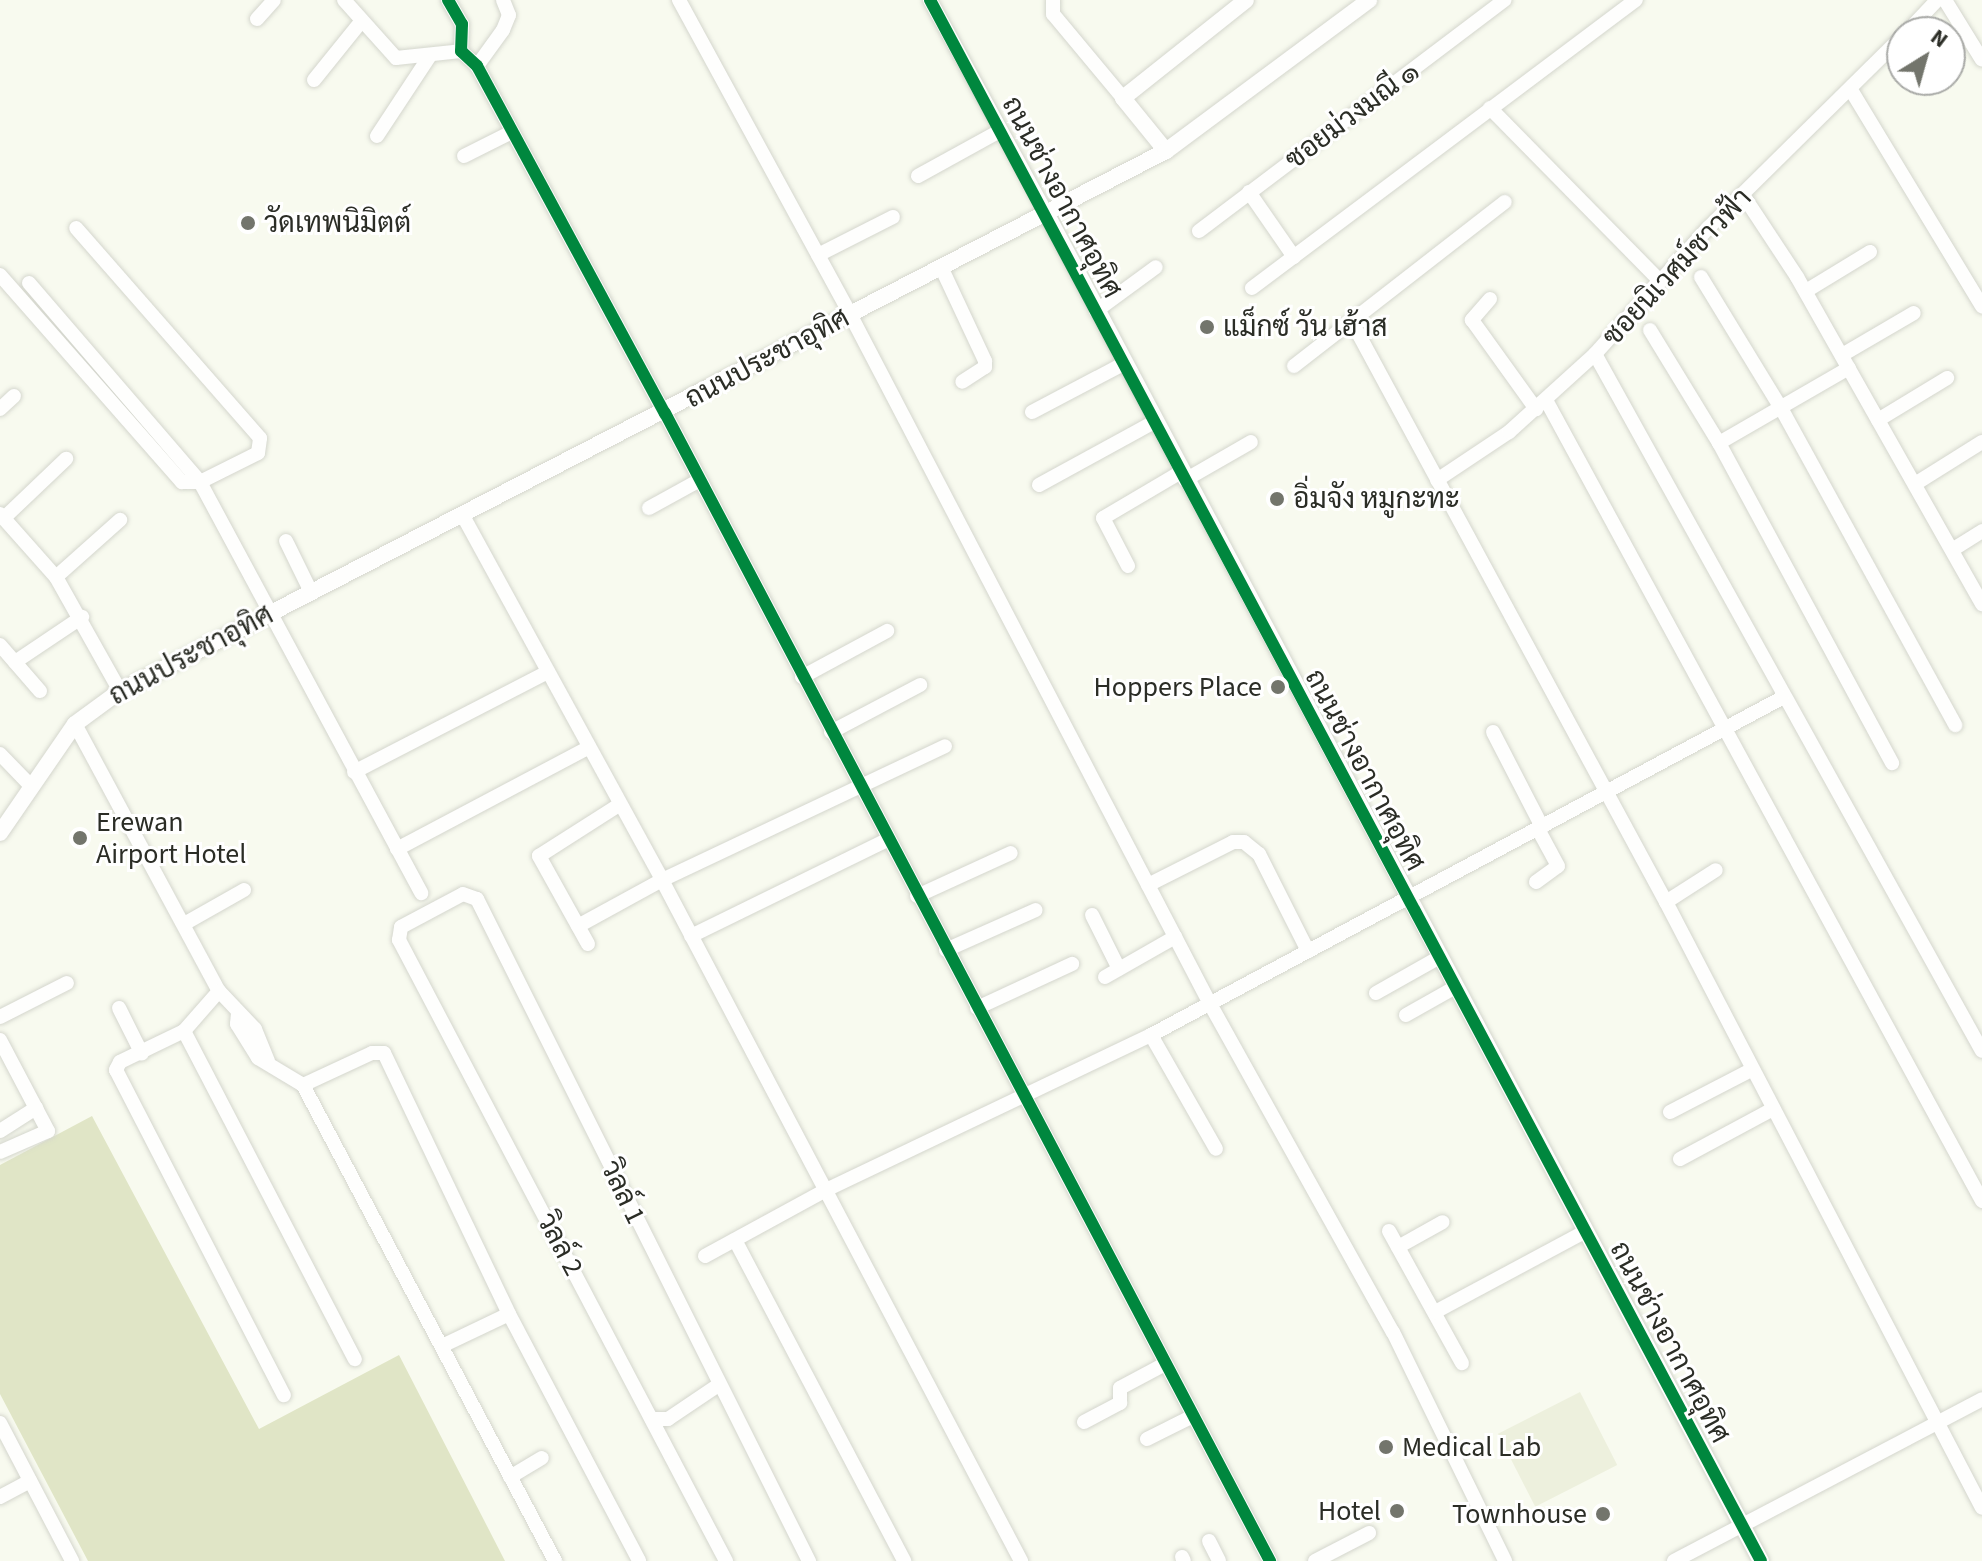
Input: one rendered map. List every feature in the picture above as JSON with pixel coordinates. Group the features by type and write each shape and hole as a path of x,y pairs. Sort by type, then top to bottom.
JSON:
{"street":[{"path":"257,19 274,0"},
{"path":"344,0 360,23 396,58 429,57 461,51"},
{"path":"448,0 462,24 461,51 477,66 665,413 857,785 1270,1561"},
{"path":"477,66 503,30 509,15 503,0"},
{"path":"679,0 850,314 1209,1002 1393,1332 1505,1561"},
{"name":"ถนนช่างอากาศอุทิศ","path":"930,0 1761,1561"},
{"path":"1053,0 1053,14 1166,151"},
{"path":"1123,98 1246,0"},
{"name":"ถนนประชาอุทิศ","path":"0,833 75,724 117,686 665,413 850,314 942,269 1045,211 1166,151 1369,0"},
{"name":"ซอยม่วงมณี ๑","path":"1199,231 1503,0"},
{"path":"1252,288 1636,0"},
{"path":"1922,16 1937,0"},
{"path":"1945,0 1982,60"},
{"path":"314,80 360,23"},
{"name":"ซอยนิเวศม์ชาวฟ้า","path":"1437,480 1541,405 1595,354 1659,280 1886,54"},
{"path":"377,136 429,57"},
{"path":"1851,90 1982,306"},
{"path":"1490,108 1659,280"},
{"path":"918,176 1000,131"},
{"path":"464,156 512,132"},
{"path":"1249,192 1294,257"},
{"path":"1743,195 1806,291 1982,604"},
{"path":"1294,366 1505,202"},
{"path":"818,255 893,217"},
{"path":"0,275 182,482 200,482 258,453 263,443 76,228"},
{"path":"1806,291 1870,252"},
{"path":"1096,311 1156,267"},
{"path":"942,269 985,361 985,367 962,382"},
{"path":"1701,277 1781,408 1955,725"},
{"path":"29,283 200,482 421,893"},
{"path":"1490,299 1472,320 1541,405 1725,729 1982,1201"},
{"path":"1719,443 1781,408 1914,313"},
{"path":"1352,322 1603,794 1666,902 1982,1508"},
{"path":"1650,330 1719,443 1892,763"},
{"path":"1595,354 1782,698 1982,1051"},
{"path":"1032,412 1123,364"},
{"path":"1878,420 1947,378"},
{"path":"0,409 14,396"},
{"path":"1039,485 1154,422"},
{"path":"1128,566 1103,518 1251,442"},
{"path":"1915,484 1982,442"},
{"path":"66,459 2,516 56,577 82,617 101,655 116,673 117,686"},
{"path":"649,508 698,481"},
{"path":"462,514 662,880 1021,1561"},
{"path":"56,577 120,520"},
{"path":"1952,550 1982,531"},
{"path":"286,541 311,592"},
{"path":"15,662 82,617"},
{"path":"802,677 887,631"},
{"path":"0,645 40,691"},
{"path":"354,772 548,672"},
{"path":"831,732 920,685"},
{"path":"705,1256 826,1190 1024,1099 1151,1035 1782,698"},
{"path":"75,724 219,991 238,1013 240,1030 258,1058 303,1085 555,1561"},
{"path":"1493,732 1558,866 1536,882"},
{"path":"578,926 662,880 857,785 945,746"},
{"path":"397,849 588,748"},
{"path":"0,754 31,786"},
{"path":"588,944 539,856 619,805"},
{"path":"691,936 887,840"},
{"path":"1148,885 1233,842 1244,842 1259,854 1308,951"},
{"path":"917,896 1011,853"},
{"path":"1666,902 1716,870"},
{"path":"184,924 244,890"},
{"name":"วิลล์ 1","path":"401,927 463,894 477,899 717,1386 809,1561"},
{"path":"946,950 1036,910"},
{"path":"1092,915 1119,969"},
{"name":"วิลล์ 2","path":"401,927 399,940 726,1561"},
{"path":"1105,977 1175,937"},
{"path":"1376,993 1438,958"},
{"path":"977,1008 1072,964"},
{"path":"0,1017 67,983"},
{"path":"1406,1015 1454,988"},
{"path":"219,991 184,1031 120,1062 116,1070 284,1395"},
{"path":"119,1008 142,1054"},
{"path":"184,1031 355,1359"},
{"path":"1151,1035 1216,1149"},
{"path":"0,1040 48,1131 0,1152"},
{"path":"303,1085 372,1053 384,1053 509,1314 639,1561"},
{"path":"1670,1112 1753,1069"},
{"path":"0,1131 36,1108"},
{"path":"1680,1159 1773,1109"},
{"path":"1398,1247 1443,1222"},
{"path":"1389,1231 1462,1363"},
{"path":"1435,1312 1584,1232"},
{"path":"735,1240 904,1561"},
{"path":"442,1346 509,1314"},
{"path":"1084,1422 1120,1403 1120,1388 1165,1364"},
{"path":"653,1419 668,1419 717,1386"},
{"path":"1674,1561 1982,1399"},
{"path":"1147,1439 1193,1416"},
{"path":"0,1423 72,1561"},
{"path":"510,1477 542,1458"},
{"path":"0,1497 30,1481"},
{"path":"1315,1561 1369,1533"},
{"path":"1209,1541 1219,1561"}],"shaded area":[{"path":"92,1116 259,1429 399,1355 505,1561 88,1561 0,1394 0,1165"},
{"path":"1580,1392 1617,1465 1535,1507 1498,1434"}],"cycle path":[{"path":"448,0 462,24 461,51 477,66 665,413 1270,1561"},
{"path":"930,0 1761,1561"}],"place":[{"name":"วัดเทพนิมิตต์","path":"248,223"},
{"name":"แม็กซ์ วัน เฮ้าส","path":"1207,327"},
{"name":"อิ่มจัง หมูกะทะ","path":"1277,499"},
{"name":"Hoppers Place","path":"1278,687"},
{"name":"Erewan Airport Hotel","path":"80,838"},
{"name":"Medical Lab","path":"1386,1447"},
{"name":"Hotel","path":"1397,1511"},
{"name":"Townhouse","path":"1603,1514"}]}
